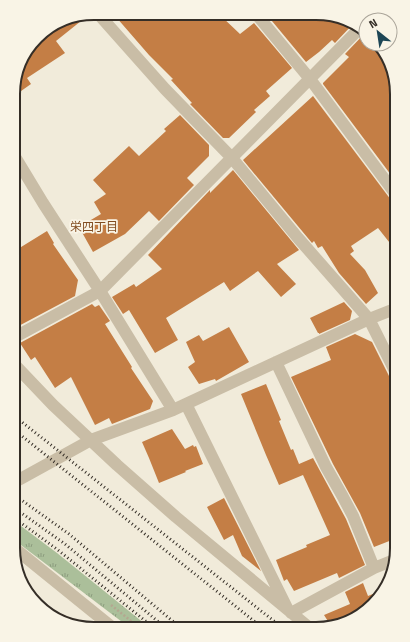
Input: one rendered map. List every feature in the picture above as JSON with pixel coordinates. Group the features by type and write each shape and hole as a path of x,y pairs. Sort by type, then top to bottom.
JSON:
{"street":[{"path":"104,20 164,89 232,158 298,238 369,319 390,361"},
{"path":"261,20 310,79 390,187"},
{"path":"20,334 100,291 356,32"},
{"path":"20,165 173,410"},
{"path":"20,479 91,440 173,410 369,319 390,311"},
{"path":"276,362 326,467 353,516 374,568"},
{"path":"20,370 53,405 117,465 170,512 302,622"},
{"path":"186,404 290,612"},
{"path":"21,553 106,622"},
{"path":"290,612 374,568 389,562"}],"green space":[{"path":"20,525 143,622 122,622 20,544"}],"building":[{"path":"119,20 225,20 240,34 254,23 292,68 266,91 270,96 254,110 256,112 229,138 223,138 190,104 192,103 171,80 173,79 149,55"},
{"path":"271,20 326,21 349,28 335,43 332,40 306,62"},
{"path":"81,21 56,41 65,53 27,78 31,84 20,92 26,66 35,49 45,38 57,30"},
{"path":"358,40 358,52 377,52 386,70 390,89 390,174 323,84 349,57 345,54"},
{"path":"313,96 390,199 390,243 378,228 351,246 354,251 350,254 365,270 378,293 366,304 339,273 322,246 318,248 314,241 312,243 243,160"},
{"path":"180,115 209,145 209,156 187,178 194,185 159,221 149,211 125,234 93,252 79,227 101,214 94,202 106,194 93,180 129,146 139,156 166,131 164,129"},
{"path":"233,170 299,250 277,264 296,284 281,297 258,271 230,291 224,282 166,318 178,340 155,353 129,310 123,314 112,297 134,284 136,287 162,269 148,255 210,190 210,193"},
{"path":"47,231 54,243 53,244 78,280 75,296 20,325 20,248"},
{"path":"344,302 352,311 350,320 319,334 310,318"},
{"path":"92,304 95,307 99,305 110,321 105,324 132,367 131,368 153,401 150,409 112,424 109,418 95,425 71,377 55,388 35,357 31,360 20,343"},
{"path":"229,327 249,362 216,381 215,379 199,384 188,367 195,362 186,342 199,335 203,341"},
{"path":"355,334 372,342 390,378 390,541 374,547 360,513 333,464 291,377 331,360 326,347"},
{"path":"266,384 281,420 279,421 291,450 293,449 299,464 313,458 346,519 365,565 339,578 337,573 294,591 287,579 284,581 276,560 307,547 306,545 330,535 303,475 279,485 266,455 241,394"},
{"path":"172,429 185,449 193,445 194,447 196,446 203,464 159,483 142,442"},
{"path":"224,498 261,571 242,556 233,535 224,540 207,507"},
{"path":"363,583 368,596 375,593 361,607 353,612 328,621 324,615 350,604 345,592"}],"railway":[{"path":"20,421 275,622"},
{"path":"20,435 255,622"},
{"path":"20,499 69,534 174,622"},
{"path":"20,512 65,544 159,622"},
{"path":"20,522 58,550 147,622"}],"district":[{"name":"栄四丁目","path":"94,226"}]}
